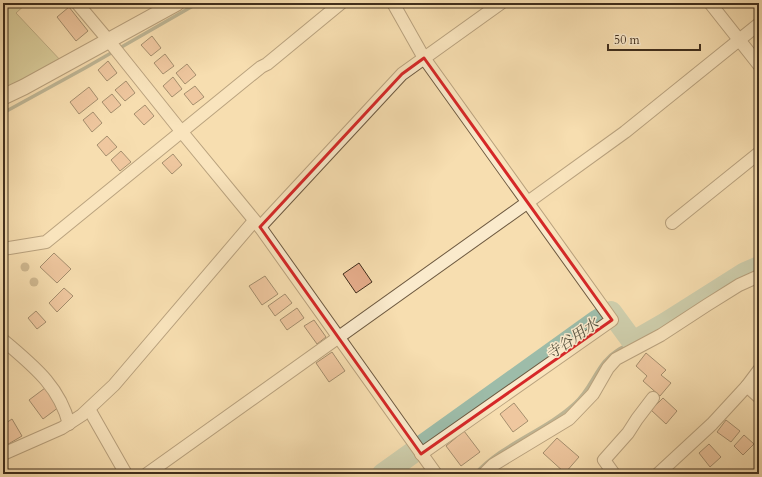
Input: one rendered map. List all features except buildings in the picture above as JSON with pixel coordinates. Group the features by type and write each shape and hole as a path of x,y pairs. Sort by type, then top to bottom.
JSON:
{"street":[{"path":"77,3 257,224 436,474"},
{"path":"3,97 177,3"},
{"path":"3,249 46,242 181,131 341,3"},
{"path":"393,3 424,58 612,320 421,454"},
{"path":"3,454 62,428 82,416 114,385 257,224 402,74 501,3"},
{"path":"710,3 759,65"},
{"path":"147,474 625,132 759,24"},
{"path":"672,223 759,153"},
{"path":"484,474 493,465 569,419 593,394 608,368 616,359 661,335 733,289 759,276"},
{"path":"3,340 35,368 54,388 66,411 70,424"},
{"path":"658,474 712,424 747,386 759,370"},
{"path":"747,386 759,397"},
{"path":"614,474 604,460 628,433 653,398"},
{"path":"88,409 126,474"}],"highlighted area":[{"path":"424,58 612,320 421,454 260,227 402,74"}],"green space":[{"path":"3,3 27,3 16,13 63,63 3,94"}],"waterway":[{"path":"3,113 198,3"},
{"name":"寺谷用水","path":"383,474 611,312 633,342 745,273 759,267"},
{"path":"475,474 498,454 551,422 580,399 601,366 608,358 618,350 633,342"}]}
